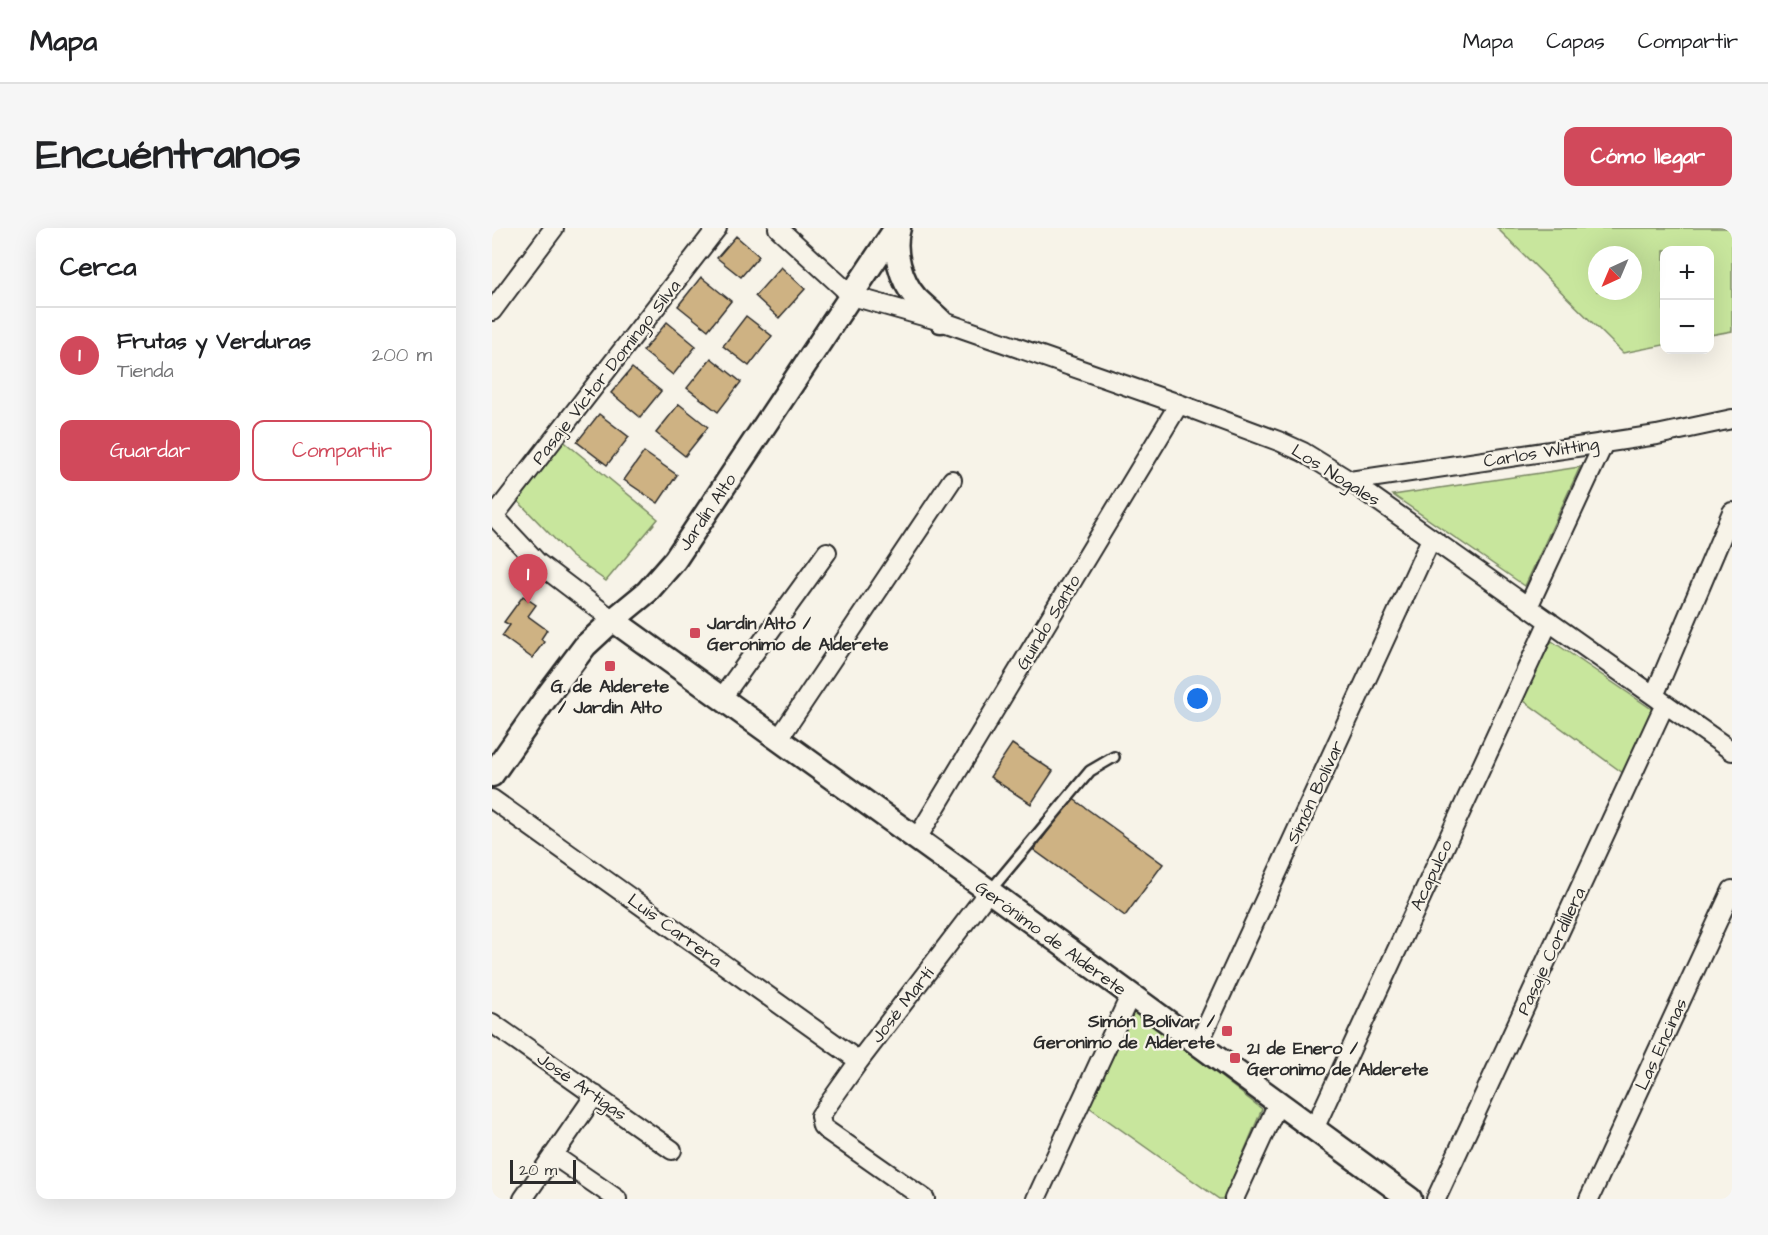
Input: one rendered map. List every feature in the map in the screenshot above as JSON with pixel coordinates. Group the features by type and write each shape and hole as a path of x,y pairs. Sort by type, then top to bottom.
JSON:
{"street":[{"path":"492,311 554,228"},
{"name":"Pasaje Víctor Domingo Silva","path":"493,515 717,228"},
{"path":"777,228 852,296"},
{"path":"898,228 896,240 899,266 915,297 941,321"},
{"name":"Jardín Alto","path":"492,774 591,640 646,592 675,560 898,228"},
{"name":"Los Nogales","path":"852,296 941,321 1179,404 1281,441 1303,452 1350,482 1732,751"},
{"name":"Guindo Santo","path":"916,840 1179,404"},
{"name":"Carlos Witting","path":"1350,482 1657,435 1732,419"},
{"path":"1528,607 1604,443"},
{"path":"778,740 952,480"},
{"name":"Pasaje Cordillera","path":"1436,1199 1660,700 1732,512"},
{"name":"Gerónimo de Alderete","path":"493,515 538,563 612,620 989,891 1410,1199"},
{"name":"Simón Bolívar","path":"1198,1045 1431,539"},
{"path":"721,699 827,552"},
{"name":"Acapulco","path":"1314,1129 1549,621"},
{"name":"Luis Carrera","path":"492,799 859,1061"},
{"name":"Las Encinas","path":"1589,1199 1732,890"},
{"name":"José Martí","path":"925,1199 825,1129 820,1121 823,1112 859,1061 989,891"},
{"path":"1036,1199 1130,996"},
{"name":"José Artigas","path":"492,1023 672,1150"},
{"path":"523,1199 595,1095"},
{"path":"1234,1199 1278,1103"},
{"path":"553,1155 617,1199"}],"lane":[{"path":"989,891 1090,771 1114,757"}],"green space":[{"path":"1497,228 1732,228 1732,331 1714,334 1714,246 1660,246 1660,346 1623,353"},
{"path":"561,439 658,519 606,581 571,556 515,498"},
{"path":"1580,467 1525,586 1393,495"},
{"path":"1552,641 1656,712 1623,773 1520,698"},
{"path":"1135,1010 1262,1109 1224,1199 1219,1199 1089,1107"}],"building":[{"path":"736,236 759,256 741,277 717,258"},
{"path":"781,267 805,289 779,318 755,296"},
{"path":"701,277 731,301 708,330 678,306"},
{"path":"746,316 772,336 749,366 723,346"},
{"path":"667,322 696,346 673,375 643,351"},
{"path":"711,358 741,382 718,412 687,388"},
{"path":"632,368 661,391 640,417 611,393"},
{"path":"679,404 708,427 685,456 656,433"},
{"path":"599,414 629,437 607,465 577,442"},
{"path":"644,452 677,475 658,503 624,480"},
{"path":"523,596 536,605 528,616 547,630 541,639 544,642 532,658 502,636 510,625 504,622"},
{"path":"1012,744 1053,771 1031,804 990,777"},
{"path":"1072,798 1163,864 1125,916 1034,850"}],"place":[{"name":"Frutas y Verduras","path":"528,604"},
{"name":"Jardin Alto / Geronimo de Alderete","path":"695,633"},
{"name":"G. de Alderete / Jardin Alto","path":"610,666"},
{"name":"Simón Bolívar / Geronimo de Alderete","path":"1227,1031"},
{"name":"21 de Enero / Geronimo de Alderete","path":"1235,1058"}]}
